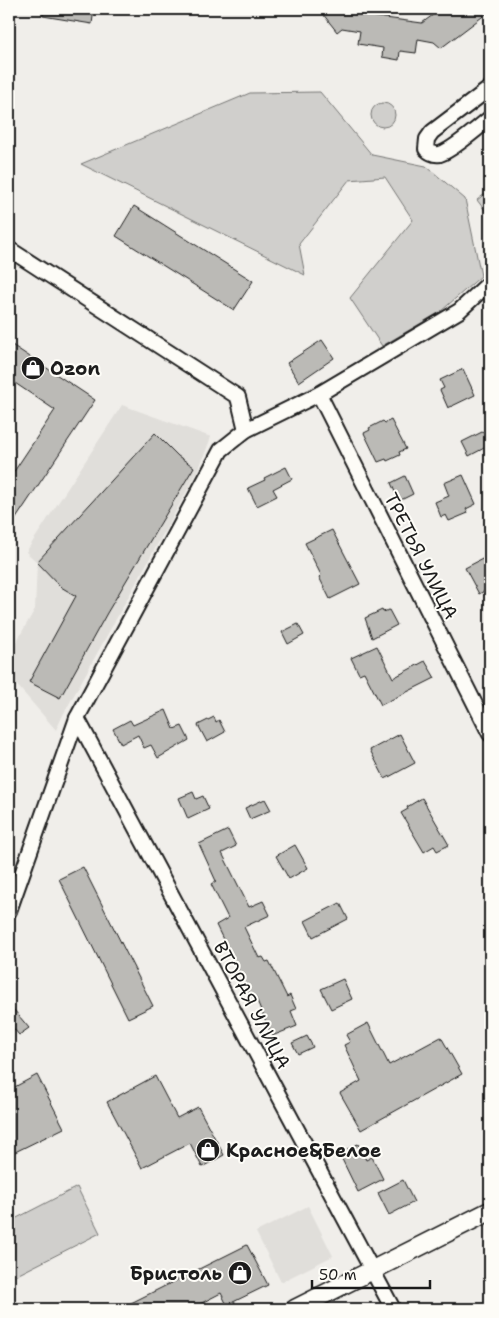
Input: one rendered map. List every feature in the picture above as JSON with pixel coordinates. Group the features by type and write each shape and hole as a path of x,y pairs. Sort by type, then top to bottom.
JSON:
{"street":[{"path":"490,88 432,132 427,139 426,149 429,153 435,154 446,151 490,118"},
{"path":"9,249 238,397 246,430"},
{"path":"9,912 77,718 221,450 246,430 319,394 459,311 490,282"},
{"name":"ТРЕТЬЯ УЛИЦА","path":"319,394 490,734"},
{"name":"ВТОРАЯ УЛИЦА","path":"77,718 393,1309"},
{"path":"295,1309 490,1211"}],"shaded area":[{"path":"320,92 372,155 426,166 465,199 481,276 440,312 382,346 350,298 413,220 385,177 349,180 299,244 305,275 81,164 250,93"},
{"path":"383,103 391,107 395,115 391,123 383,127 375,123 371,115 375,107"},
{"path":"490,190 490,217 477,200"},
{"path":"122,405 211,437 199,469 56,730 9,676 9,655 35,609 37,562 26,552"},
{"path":"77,1187 100,1233 9,1279 9,1222"},
{"path":"308,1206 333,1256 281,1282 256,1232"}],"building":[{"path":"43,9 94,9 92,24 43,16"},
{"path":"319,9 358,9 363,15 422,23 441,9 490,9 490,11 441,48 434,42 418,39 416,53 400,51 399,60 382,57 383,48 358,44 360,31 342,28 337,32"},
{"path":"134,206 253,281 234,310 116,236"},
{"path":"322,340 334,358 299,382 287,363"},
{"path":"9,343 95,400 9,529 9,479 55,410 9,379"},
{"path":"463,369 475,395 448,408 440,390 444,388 440,380"},
{"path":"391,420 406,449 399,452 400,455 387,461 386,459 378,462 364,433 370,430 369,428 383,421 385,423"},
{"path":"490,428 490,445 469,456 462,442"},
{"path":"155,433 178,456 194,467 107,613 60,698 29,682 76,596 61,587 37,562"},
{"path":"286,467 292,479 273,489 277,496 257,506 248,488"},
{"path":"463,475 476,504 466,509 468,513 449,521 446,515 441,517 435,502 449,496 444,483"},
{"path":"405,476 413,494 399,501 391,483"},
{"path":"332,530 360,584 330,599 319,577 321,575 305,543"},
{"path":"490,555 490,588 479,594 465,568"},
{"path":"382,610 383,612 389,610 397,625 372,638 365,618"},
{"path":"298,624 304,635 288,644 282,632"},
{"path":"377,646 393,678 425,661 435,678 381,705 364,672 359,674 351,658"},
{"path":"166,710 174,729 182,726 189,740 158,758 151,745 144,748 138,735 121,744 113,729 130,720 133,725"},
{"path":"214,717 216,722 219,720 225,732 207,742 198,725"},
{"path":"400,734 415,763 385,779 370,750"},
{"path":"193,792 196,799 203,796 209,809 188,819 179,798"},
{"path":"422,798 449,845 437,851 434,846 424,852 401,813"},
{"path":"265,799 271,810 250,819 245,808"},
{"path":"228,830 236,846 222,853 249,907 263,901 270,915 244,927 259,958 263,957 266,962 269,961 287,997 290,995 296,1009 291,1011 297,1026 272,1036 255,996 251,997 216,925 228,918 211,884 216,881 199,844"},
{"path":"295,845 308,868 289,879 276,856"},
{"path":"83,867 153,1006 128,1018 59,879"},
{"path":"340,903 348,919 313,937 305,921"},
{"path":"343,979 352,999 331,1009 321,989"},
{"path":"9,1004 29,1028 19,1035 9,1023"},
{"path":"368,1023 389,1065 441,1037 462,1074 361,1130 340,1093 361,1081 344,1045 350,1042 346,1035"},
{"path":"307,1036 313,1047 298,1054 292,1043"},
{"path":"37,1075 64,1128 9,1155 9,1090"},
{"path":"155,1076 177,1118 198,1107 224,1155 202,1167 190,1143 142,1168 107,1102"},
{"path":"358,1144 366,1160 372,1157 383,1179 358,1192 339,1153"},
{"path":"403,1180 414,1202 389,1215 378,1193"},
{"path":"247,1245 268,1285 227,1305 221,1293 190,1309 119,1309"}],"place":[{"name":"Ozon","path":"33,368"},
{"name":"Красное&Белое","path":"208,1150"},
{"name":"Бристоль","path":"240,1273"}]}
